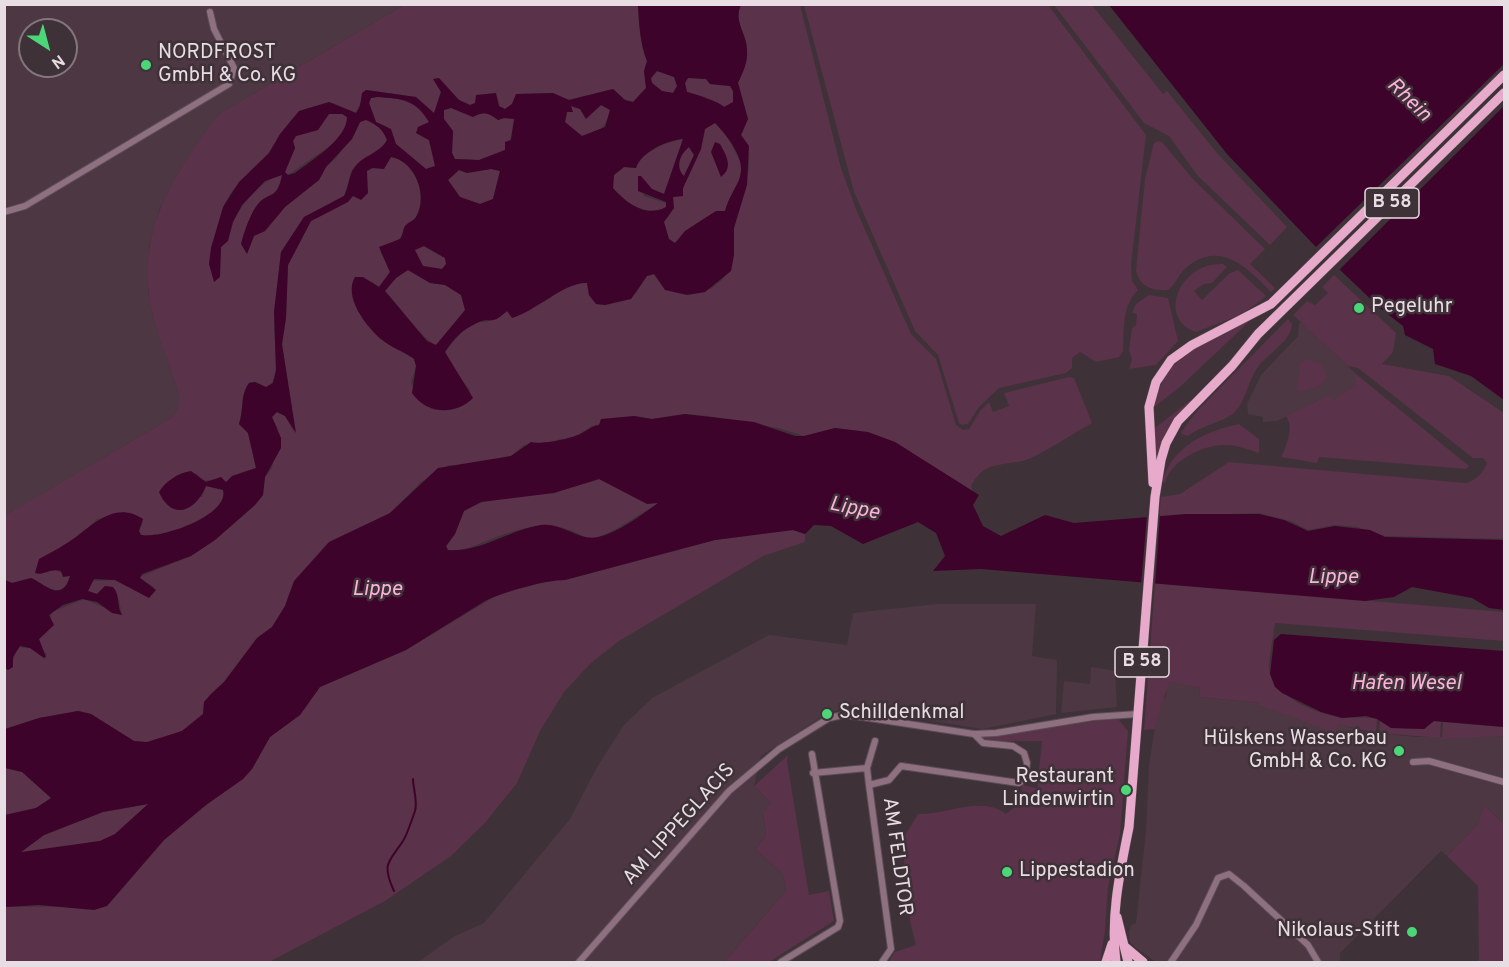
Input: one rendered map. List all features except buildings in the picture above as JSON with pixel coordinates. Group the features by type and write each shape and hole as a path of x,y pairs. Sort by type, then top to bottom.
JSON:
{"main road":[{"name":"B 58","path":"1155,497 1149,407 1160,373 1183,351 1271,304 1504,75"},
{"name":"B 58","path":"1116,963 1113,938 1118,880 1129,827 1155,497 1161,460 1172,429 1188,409 1232,366 1280,313 1504,93"},
{"name":"B 58","path":"1116,912 1128,963"},
{"path":"1106,963 1113,938"},
{"path":"1124,946 1143,963"}],"street":[{"path":"4,212 25,206 229,84 234,68 214,29 210,12"},
{"name":"AM LIPPEGLACIS","path":"579,963 729,791 778,749 829,718 843,716 869,718 974,734 996,733 1093,717 1138,714"},
{"name":"AM FELDTOR","path":"882,963 891,949 869,785 889,780 901,766 1019,783 1025,779 1028,763 1024,753 1013,746 982,743 974,734"},
{"path":"869,785 867,768 875,741"},
{"path":"781,963 838,927 840,921 813,773 812,754"},
{"path":"1413,762 1429,761 1504,782"},
{"path":"813,773 867,768"},
{"path":"1171,963 1196,925 1218,878 1223,874 1229,874 1244,886 1308,945 1318,963"}],"shaded area":[{"path":"4,5 404,5 219,114 178,173 159,210 149,246 148,292 153,316 179,394 179,408 171,418 5,516"},
{"path":"404,5 638,5 641,41 647,61 644,71 646,88 633,102 625,100 613,89 568,100 553,93 517,94 512,104 505,109 499,107 498,100 470,105 441,91 434,114 416,97 366,90 356,113 333,103 307,108 291,120 269,153 232,191 225,203 211,248 221,257 221,247 239,212 249,198 268,181 282,175 276,191 255,207 247,253 254,235 265,231 285,207 319,180 326,167 336,158 357,130 360,122 366,119 373,123 387,140 382,149 352,170 344,196 304,217 281,252 274,312 276,370 272,383 266,387 255,382 249,383 244,392 239,424 248,433 256,468 240,473 226,483 218,479 202,481 197,474 182,473 163,486 202,497 206,486 223,489 222,499 216,508 206,516 178,529 141,535 139,531 143,522 138,516 97,519 40,574 53,569 70,576 62,589 58,591 31,578 12,583 5,580 4,516 171,418 179,408 179,394 153,316 148,286 148,259 161,207 186,160 219,114"},
{"path":"741,5 800,5 841,168 856,209 911,334 936,359 956,425 963,430 969,429 980,411 989,402 993,412 1009,406 1004,393 1069,377 1074,378 1092,423 1031,458 998,465 983,471 971,486 973,492 895,442 857,431 835,428 804,436 778,428 685,414 652,419 634,416 592,426 576,436 524,445 511,456 464,465 449,465 421,482 390,513 290,591 285,606 272,627 257,638 224,682 204,702 203,714 182,731 147,743 134,741 91,714 78,711 39,718 5,729 4,668 9,670 18,647 30,648 41,656 47,655 40,646 39,639 47,632 52,612 84,599 122,615 119,600 102,589 97,594 88,591 92,581 115,580 128,587 155,588 139,577 191,556 215,540 255,505 263,495 265,477 272,468 278,429 272,417 276,412 285,416 294,432 282,344 286,318 288,265 311,221 340,206 367,171 386,163 391,157 407,165 413,172 420,189 421,199 415,218 406,226 400,238 380,251 390,272 379,287 371,281 362,317 380,339 414,359 416,366 411,383 431,409 448,410 467,404 470,390 456,373 445,352 464,329 478,322 486,322 508,311 544,302 574,282 587,283 589,295 596,304 605,305 636,293 647,276 654,274 659,278 711,289 722,280 732,259 734,228 746,182 749,159 741,135 748,119 738,82 745,67 747,54 739,22"},
{"path":"804,5 1048,5 1146,135 1131,265 1132,281 1138,290 1126,310 1123,351 1119,357 1096,362 1080,352 1072,358 1072,368 1066,373 999,388 979,407 968,424 959,423 938,355 915,331 854,192"},
{"path":"1054,5 1092,5 1163,94 1167,91 1217,153 1287,227 1270,245 1197,175 1169,136 1144,123"},
{"path":"657,71 674,77 677,86 673,93 662,91 652,83 651,79"},
{"path":"688,78 706,79 710,84 730,86 733,91 733,103 724,107 712,100 687,92 685,83"},
{"path":"371,98 408,102 424,114 430,122 418,127 422,137 429,140 435,166 426,169 396,144 387,127 376,122 369,103"},
{"path":"601,105 610,110 604,125 596,133 580,135 565,122 567,112 572,112 571,106 580,109 585,117"},
{"path":"451,108 489,113 498,120 515,119 505,150 479,160 455,159 452,153 453,131 444,119 444,110"},
{"path":"329,113 342,113 347,117 347,127 340,139 288,175 285,172 295,148 293,141 296,136 318,130"},
{"path":"715,122 728,138 742,165 739,180 725,211 711,214 685,231 676,244 669,239 664,222 671,213 673,196 683,196 683,188 701,149 705,129"},
{"path":"683,139 664,194 652,189 638,176 644,196 666,203 667,207 652,211 644,210 630,204 613,188 614,175 624,167 636,168 643,157 655,149"},
{"path":"1162,142 1193,179 1265,249 1250,264 1275,288 1271,292 1243,266 1221,257 1210,256 1198,260 1183,270 1168,290 1152,289 1140,280 1136,270 1145,179 1154,143"},
{"path":"689,147 694,155 684,176 679,169 679,161"},
{"path":"491,169 500,171 493,199 480,204 460,197 448,180 459,170 467,173"},
{"path":"423,246 445,258 446,264 442,269 423,266 414,250"},
{"path":"1223,264 1227,267 1212,283 1204,284 1194,291 1202,300 1230,273 1238,270 1266,296 1242,313 1196,332 1184,325 1177,315 1178,292 1195,272 1208,266"},
{"path":"408,270 430,283 445,285 461,295 466,310 436,345 417,329 385,291 396,278"},
{"path":"1334,275 1396,333 1393,352 1382,364 1449,376 1504,413 1504,539 1385,536 1357,527 1335,525 1308,530 1293,522 1259,513 1159,517 1161,497 1180,494 1229,462 1466,483 1476,478 1483,470 1487,463 1483,458 1473,458 1358,368 1348,366 1293,315 1307,301 1315,305 1328,293 1322,287"},
{"path":"1149,295 1168,298 1178,341 1156,365 1129,369 1132,360 1129,350 1132,328 1136,325 1137,314 1132,313 1136,304"},
{"path":"1255,316 1181,386 1153,408 1160,387 1169,371 1180,359 1192,350"},
{"path":"1288,319 1292,324 1288,336 1258,367 1234,413 1188,436 1182,434 1181,432 1197,411"},
{"path":"1302,322 1356,374 1356,385 1340,398 1334,400 1325,397 1277,421 1263,422 1263,417 1248,414 1247,404 1261,375 1298,336 1299,323"},
{"path":"1308,359 1323,365 1327,377 1318,387 1299,392 1297,388 1300,363"},
{"path":"1356,374 1469,466 1467,469 1319,457 1317,463 1281,457 1290,431 1286,416 1325,397 1331,397 1334,400 1356,385"},
{"path":"1192,399 1179,414 1157,469 1151,431"},
{"path":"1239,424 1259,439 1259,453 1230,445 1208,447 1181,461 1168,475 1165,483 1162,482 1174,459 1192,442 1214,431"},
{"path":"599,479 647,503 659,503 600,537 587,539 563,528 539,526 514,531 464,549 448,550 446,547 455,534 464,511 478,504 494,499 565,488"},
{"path":"793,530 805,534 805,542 763,556 619,641 591,663 564,692 540,731 517,783 485,823 451,856 385,901 269,962 5,962 4,907 107,906 164,840 206,805 243,779 252,769 270,737 300,715 320,687 406,650 499,594 552,580 565,580 715,540"},
{"path":"1155,583 1504,612 1504,641 1275,623 1269,669 1274,683 1289,697 1321,712 1345,718 1377,719 1376,733 1338,724 1336,733 1259,705 1259,703 1199,697 1200,688 1169,682 1155,729 1144,730"},
{"path":"937,604 1036,604 1032,656 1057,660 1056,714 983,729 846,708 827,713 761,756 754,786 771,803 763,814 766,836 755,849 783,874 786,891 724,962 418,962 455,936 484,923 570,819 597,767 624,725 652,698 769,635 847,645 853,613"},
{"path":"1091,667 1115,671 1117,707 1061,713 1064,681 1090,684"},
{"path":"1168,681 1200,688 1199,697 1260,703 1337,732 1337,723 1366,732 1416,737 1504,736 1504,824 1484,805 1478,824 1447,856 1441,851 1340,953 1340,962 1156,962 1130,942 1129,933 1131,925 1136,923 1146,830 1149,765 1158,707 1166,696"},
{"name":"Lippestadion","path":"1103,720 1119,720 1128,731 1120,834 1108,887 1100,962 888,962 895,952 916,945 910,921 902,840 918,814 986,806 1006,814 1021,802 1022,785 1037,788 1042,741 983,741 982,736"},
{"path":"1380,720 1391,728 1424,729 1434,721 1441,722 1440,738 1379,733"},
{"path":"1443,722 1504,727 1504,736 1442,739"},
{"path":"788,755 787,761 809,895 829,891 834,921 769,962 724,962 786,891 783,874 755,849 766,836 763,813 771,803 754,786"},
{"path":"5,768 22,772 52,798 36,808 5,815"},
{"path":"149,804 115,834 100,841 20,853 44,835 103,812"},
{"path":"1484,805 1504,824 1504,962 1479,962 1478,886 1447,856 1478,824"}],"water":[{"path":"638,5 741,5 739,22 747,54 745,67 738,83 748,119 741,135 749,146 747,185 734,228 734,255 731,271 705,292 687,295 665,290 654,274 647,276 631,299 605,305 596,304 589,295 587,283 578,284 512,318 507,311 497,319 477,323 459,335 445,352 473,398 458,408 433,409 418,400 412,393 416,366 414,359 385,342 375,333 358,311 352,293 355,277 363,277 379,287 390,272 379,247 400,239 405,226 415,218 420,209 420,190 413,172 407,165 391,157 384,169 372,168 367,171 368,193 361,200 353,196 348,202 311,221 288,265 286,318 282,344 296,433 285,416 277,412 272,417 281,438 281,448 265,477 263,495 255,505 215,540 191,556 142,574 140,578 156,590 149,598 115,580 94,579 88,591 97,594 105,586 113,587 122,615 112,613 97,602 82,599 63,605 49,615 54,625 39,639 46,657 44,658 30,648 20,646 13,657 13,667 8,670 5,668 5,580 12,583 31,578 53,590 63,589 70,576 63,577 61,571 57,570 41,574 35,573 39,559 100,520 125,512 143,519 139,531 141,535 178,529 206,516 216,508 222,499 223,490 206,486 202,495 190,507 177,510 164,501 159,492 169,481 191,471 206,482 221,477 226,482 232,476 256,468 248,433 239,424 244,392 249,383 255,382 266,387 273,383 276,370 274,312 281,252 304,217 344,196 354,168 384,145 387,140 384,133 376,126 366,120 360,122 352,139 326,167 319,180 285,207 265,231 254,236 247,254 241,244 250,218 258,204 278,189 282,175 265,181 242,205 233,222 228,241 221,247 220,277 214,282 209,264 211,248 223,207 239,182 269,153 280,134 299,111 329,102 356,113 360,106 362,93 366,90 416,97 434,113 441,92 433,79 439,78 459,100 470,105 475,103 476,95 496,93 499,106 505,109 512,104 516,94 553,93 569,100 613,89 625,100 633,102 646,88 644,71 647,61 641,41","holes":["657,71 674,77 677,86 673,93 662,91 652,83 651,78","688,78 706,79 710,84 730,86 733,91 733,102 724,107 687,92 685,83","377,97 394,99 407,102 419,109 429,122 418,127 416,133 429,140 435,166 426,169 396,144 391,129 376,122 369,103 371,98","601,105 610,110 605,127 582,136 565,122 567,112 573,112 571,106 580,109 586,119","451,108 473,117 483,113 498,120 514,119 511,140 505,142 505,150 479,160 455,159 452,153 453,131 444,119 444,110","329,114 342,114 347,117 335,141 295,173 288,175 285,172 295,148 293,141 296,136 318,130","715,123 730,141 739,157 741,164 739,180 725,211 716,211 685,231 675,243 669,239 664,222 674,208 673,197 683,196 683,188 701,149 705,129","683,139 664,194 652,189 641,176 638,176 638,191 666,202 666,207 659,210 644,210 630,204 613,188 614,175 624,167 636,168 643,157 662,144","689,147 694,155 684,176 679,165 683,153","491,169 500,171 493,199 480,204 460,197 448,180 459,170 467,173","424,246 445,258 446,264 442,269 423,266 415,250","408,270 430,283 445,285 461,295 465,310 436,345 427,341 385,291 396,278"]},
{"name":"Rhein","path":"1109,5 1504,5 1504,400 1471,376 1435,364 1433,349 1405,335 1403,326 1380,308 1315,246 1227,154"},
{"path":"715,142 720,144 728,161 727,169 721,177 711,152"},
{"name":"Lippe","path":"685,414 754,422 795,436 835,428 868,432 895,442 979,495 973,505 983,526 1001,536 1045,515 1074,523 1186,514 1259,514 1284,520 1308,531 1335,526 1370,530 1385,537 1504,540 1504,610 1489,608 1472,598 1412,587 1394,597 1365,601 981,569 933,571 945,556 936,533 918,522 863,544 831,526 814,525 805,534 793,530 715,540 565,580 524,587 485,601 406,650 320,687 300,715 270,737 252,769 243,779 206,805 164,840 107,906 94,910 39,905 5,907 5,815 36,808 51,798 22,772 5,768 5,729 39,718 78,711 91,714 134,741 147,742 182,731 203,714 204,702 224,682 257,638 272,627 285,606 294,581 329,542 390,513 438,468 511,456 531,442 541,443 578,435 599,425 601,419 634,416 652,419","holes":["599,479 647,504 658,503 637,518 598,537 584,537 556,526 541,525 472,548 448,550 446,546 455,534 464,511 481,502 554,493","148,804 115,834 100,841 21,852 44,835 103,812"]},
{"name":"Hafen Wesel","path":"1281,634 1504,651 1504,727 1434,721 1424,729 1391,728 1377,719 1366,716 1342,718 1321,712 1282,693 1275,687 1270,674 1274,640"}],"pier":[{"path":"1504,64 1504,106 1337,272 1314,249"},
{"path":"1160,514 1155,586 1141,585 1147,515"}],"waterway":[{"path":"394,891 387,868 405,838 415,811 413,779"}],"place":[{"name":"NORDFROST GmbH & Co. KG","path":"146,65"},
{"name":"Pegeluhr","path":"1359,308"},
{"name":"Schilldenkmal","path":"827,714"},
{"name":"Hülskens Wasserbau GmbH & Co. KG","path":"1399,751"},
{"name":"Restaurant Lindenwirtin","path":"1126,790"},
{"name":"Lippestadion","path":"1007,872"},
{"name":"Nikolaus-Stift","path":"1412,932"}]}
